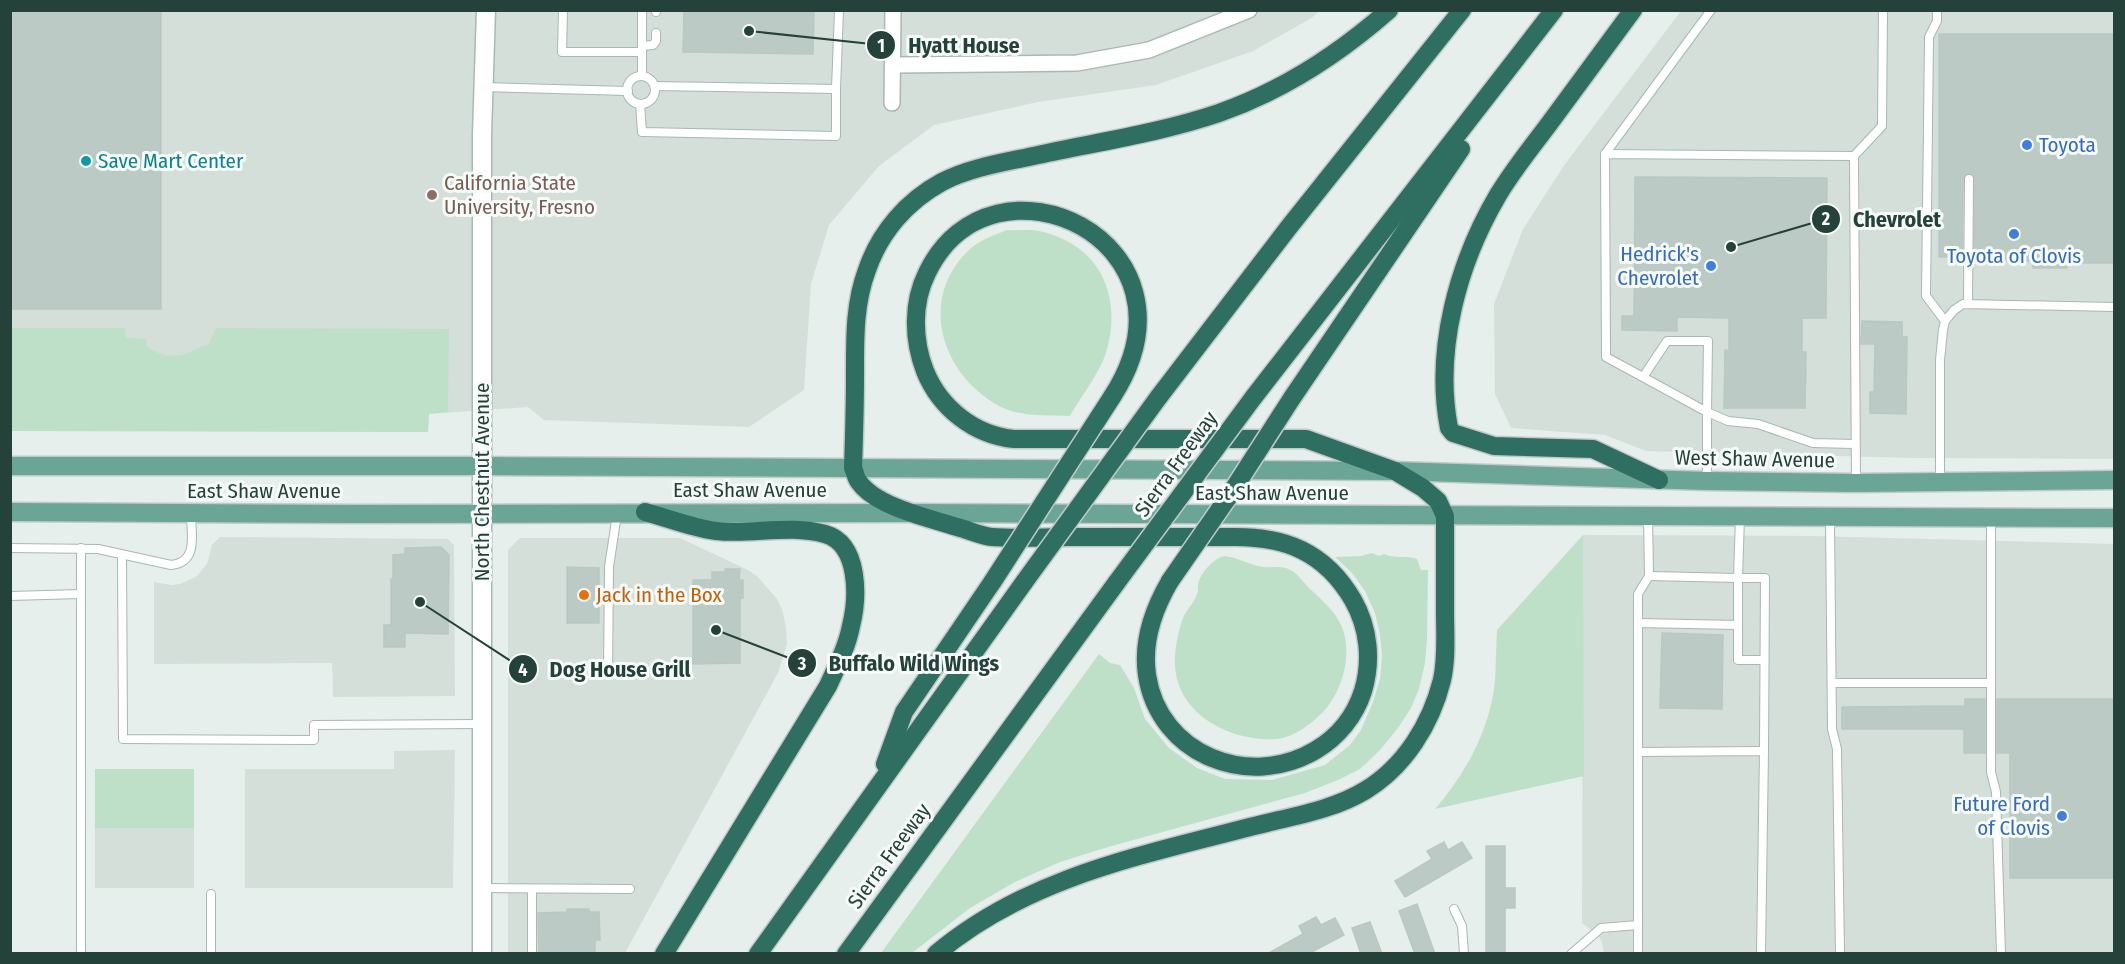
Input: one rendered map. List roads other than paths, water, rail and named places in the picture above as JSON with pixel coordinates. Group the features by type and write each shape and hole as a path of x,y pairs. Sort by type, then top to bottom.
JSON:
{"highway":[{"path":"1389,10 1352,41 1313,67 1268,92 1221,112 1172,126 977,168 942,182 907,207 895,219 878,244 866,272 858,302 853,468 859,482 874,496 914,513 991,537 1239,537 1287,543 1309,553 1329,570 1347,591 1362,617 1368,653 1366,680 1358,705 1340,731 1322,747 1299,759 1275,766 1239,766 1211,758 1189,745 1171,728 1157,704 1150,688 1147,669 1148,635 1155,609 1170,581 1229,496 1292,398 1555,10"},
{"path":"758,954 1158,398 1289,227 1462,10"},
{"name":"Sierra Freeway","path":"846,954 1253,398 1555,10"},
{"path":"1633,10 1497,196 1478,234 1463,274 1454,308 1444,387 1449,428 1453,433 1494,446 1593,449 1659,480"},
{"path":"876,788 904,712 993,581 1112,397 1131,360 1137,318 1131,283 1120,261 1097,236 1078,223 1052,214 1001,213 966,228 946,245 930,267 921,286 916,317 918,346 926,374 933,388 954,413 976,429 1014,439 1306,439 1395,471 1423,488 1438,501 1445,516 1445,639 1442,679 1427,721 1414,743 1386,776 1365,790 1318,809 1139,856 1065,879 986,918 936,954"},
{"path":"645,512 716,531 805,530 827,534 843,545 851,558 854,570 852,624 828,686 664,954"}],"main road":[{"name":"East Shaw Avenue","path":"10,466 1395,471"},
{"name":"West Shaw Avenue","path":"1395,471 1659,480 1856,483 2115,480"},
{"name":"East Shaw Avenue","path":"10,512 482,514 645,512 1648,517"},
{"path":"1648,517 2115,518"}],"street":[{"name":"North Chestnut Avenue","path":"482,954 482,466 486,10"},
{"path":"892,103 893,10"},
{"path":"893,65 1077,63 1149,50 1244,14 1249,10"}],"lane":[{"path":"563,10 562,52 642,49 653,45 656,41 656,33"},
{"path":"642,10 642,76"},
{"path":"640,104 642,132 836,136 838,10"},
{"path":"1711,10 1605,154 1606,357 1728,421 1758,424 1813,443 1856,444"},
{"path":"1856,483 1854,156 1882,126 1883,10"},
{"path":"1937,10 1937,21 1929,37 1926,296 1945,321"},
{"path":"642,76 650,79 655,86 652,98 640,104 632,100 628,91 630,82 642,76"},
{"path":"655,86 836,89"},
{"path":"484,87 628,91"},
{"path":"1605,154 1854,156"},
{"path":"1968,304 1969,179"},
{"path":"1940,481 1940,360 1945,321 1954,310 1964,304 2115,306"},
{"path":"1643,377 1667,341 1708,341 1707,481"},
{"path":"608,674 609,567 617,513"},
{"path":"10,549 98,549 171,565 185,561 191,551 191,514"},
{"path":"1638,954 1638,594 1649,576 1648,517"},
{"path":"1740,517 1738,660 1764,660"},
{"path":"1830,518 1832,729 1837,749 1840,954"},
{"path":"1991,518 1991,772 1996,792 2001,954"},
{"path":"81,549 81,954"},
{"path":"122,555 123,739 314,740 314,725 482,723"},
{"path":"1649,576 1764,578 1761,954"},
{"path":"10,596 81,594"},
{"path":"1638,624 1738,625"},
{"path":"1832,683 1990,683"},
{"path":"1639,752 1764,751"},
{"path":"482,888 630,889"},
{"path":"532,889 532,954"},
{"path":"211,894 211,954"},
{"path":"1454,909 1462,926 1464,954"},
{"path":"1570,954 1601,928 1638,925"}],"place":[{"name":"Hyatt House","path":"749,31"},
{"name":"Toyota","path":"2027,145"},
{"name":"Save Mart Center","path":"86,161"},
{"name":"California State University, Fresno","path":"432,195"},
{"name":"Toyota of Clovis","path":"2014,234"},
{"name":"Chevrolet","path":"1731,247"},
{"name":"Hedrick's Chevrolet","path":"1711,266"},
{"name":"Jack in the Box","path":"584,595"},
{"name":"Dog House Grill","path":"420,602"},
{"name":"Buffalo Wild Wings","path":"716,630"},
{"name":"Future Ford of Clovis","path":"2062,816"}]}
